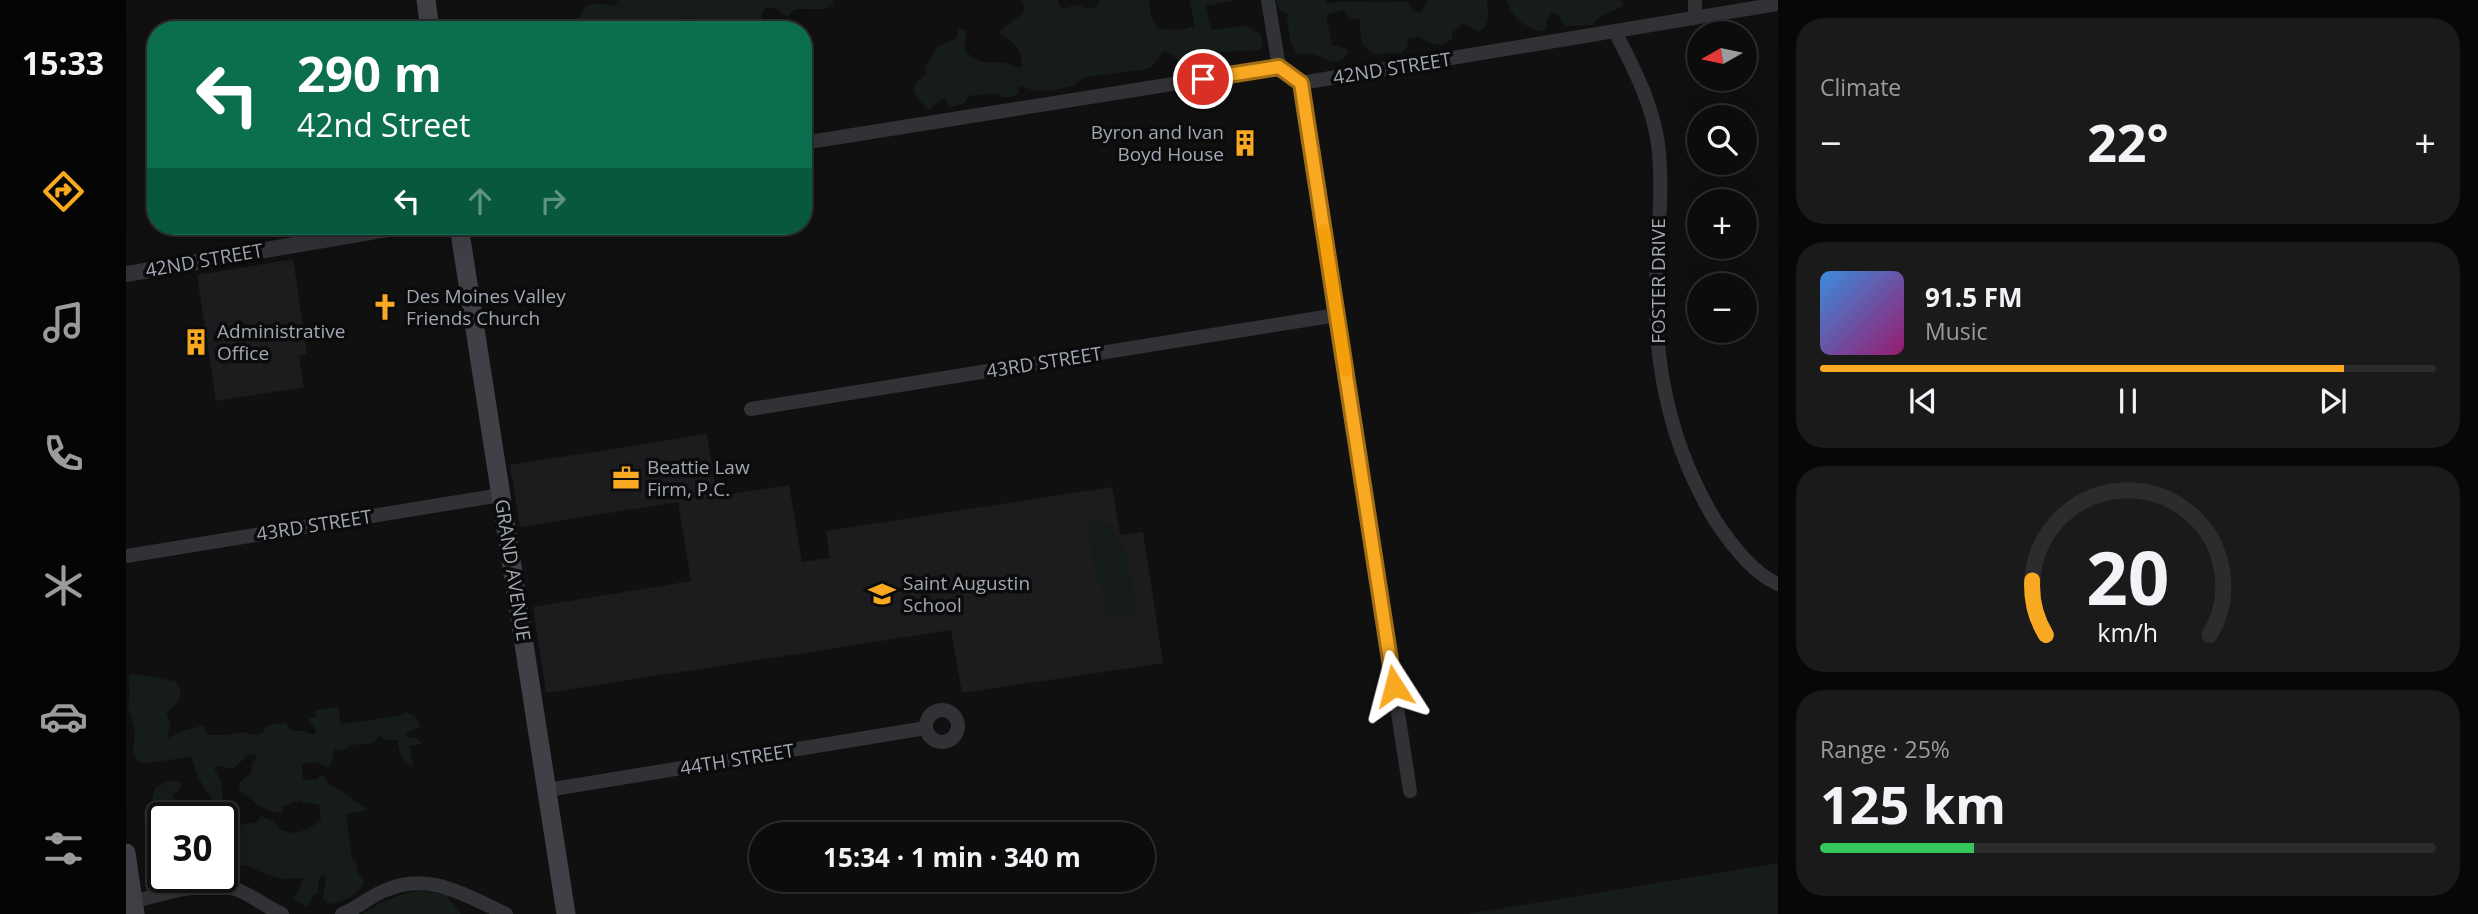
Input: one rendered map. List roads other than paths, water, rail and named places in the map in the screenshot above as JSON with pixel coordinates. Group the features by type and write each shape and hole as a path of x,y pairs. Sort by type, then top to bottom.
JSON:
{"main road":[{"path":"426,0 429,21"},
{"name":"GRAND AVENUE","path":"460,235 566,914"},
{"path":"126,853 134,908"}],"street":[{"path":"1268,0 1279,67 1301,83 1410,792"},
{"path":"1695,0 1695,17"},
{"name":"42ND STREET","path":"1301,83 1778,4"},
{"name":"FOSTER DRIVE","path":"1615,32 1650,108 1656,130 1659,154 1656,329 1668,410 1693,477 1721,528 1758,572 1778,584"},
{"path":"812,142 1279,67"},
{"name":"42ND STREET","path":"126,274 353,235"},
{"name":"43RD STREET","path":"751,409 1337,314"},
{"name":"43RD STREET","path":"126,555 501,495"},
{"name":"44TH STREET","path":"547,790 926,729"},
{"path":"342,914 387,889 425,882 450,888 506,914"},
{"path":"134,908 198,887 220,885 241,891 282,914"}],"place":[{"name":"Byron and Ivan Boyd House","path":"1245,143"},
{"name":"Des Moines Valley Friends Church","path":"385,307"},
{"name":"Administrative Office","path":"196,342"},
{"name":"Beattie Law Firm, P.C.","path":"626,478"},
{"name":"Saint Augustin School","path":"882,594"}]}
